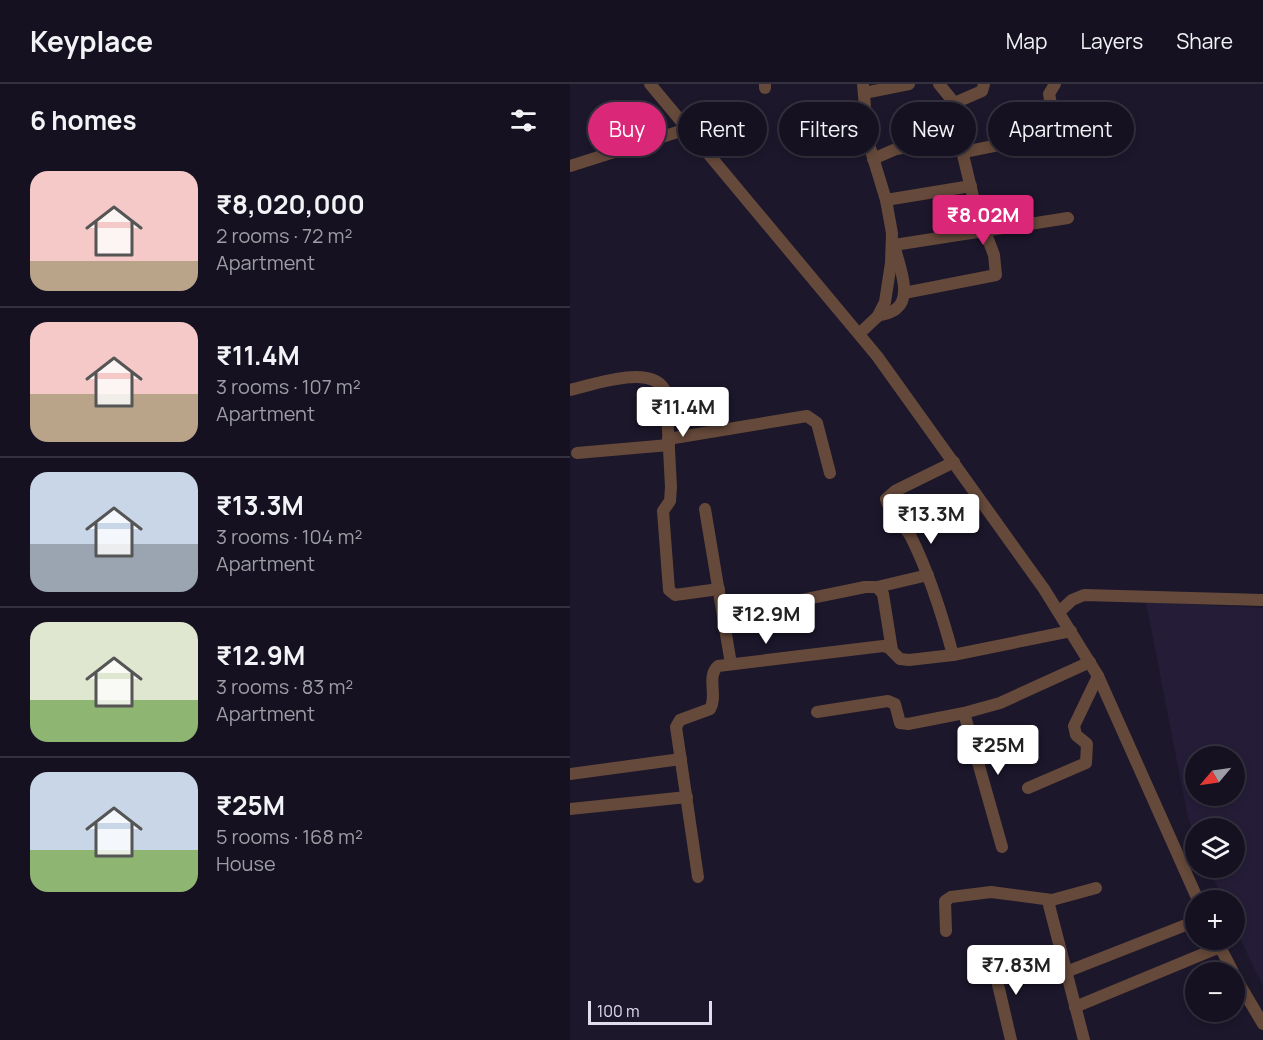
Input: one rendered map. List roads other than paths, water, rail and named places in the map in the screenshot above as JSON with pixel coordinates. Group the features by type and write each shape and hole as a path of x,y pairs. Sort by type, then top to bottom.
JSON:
{"street":[{"path":"650,84 678,118"},
{"path":"878,316 897,309 904,293 886,200 868,141 864,88 909,84"},
{"path":"939,84 954,102"},
{"path":"959,102 963,98 982,91 984,84"},
{"path":"976,150 1053,134 1055,124 1049,94 1055,84"},
{"path":"570,166 678,132"},
{"path":"873,159 891,151"},
{"path":"710,156 893,377 1059,612 1098,676 1194,890"},
{"path":"904,293 996,275 994,255 971,186 965,156"},
{"path":"886,200 971,186"},
{"path":"893,239 985,231 1068,218"},
{"path":"859,334 878,316 885,302 893,239"},
{"path":"570,390 627,377 649,378 658,382 666,393 669,442 671,496 663,511 669,590 675,595 718,589"},
{"path":"578,453 669,442 807,417 817,423 830,473"},
{"path":"953,655 937,596 928,575 911,538 891,511 886,499 895,491 954,462"},
{"path":"705,509 731,664"},
{"path":"723,616 865,587 878,587 928,575"},
{"path":"878,587 883,594 892,650"},
{"path":"1059,612 1072,600 1084,595 1263,600"},
{"path":"699,877 677,722 710,709 713,702 712,674 714,669 731,664 874,646 888,646 900,659 904,660 953,655 1071,631"},
{"path":"817,712 888,701 895,704 898,721 904,724 964,713 1018,696 1090,662"},
{"path":"1029,788 1086,763 1089,748 1076,735 1074,726 1098,676"},
{"path":"964,713 1002,847"},
{"path":"570,774 681,759"},
{"path":"570,809 687,797"},
{"path":"946,931 945,902 951,897 991,892 1052,900 1096,888"},
{"path":"1052,900 1049,909 1084,1040"},
{"path":"1066,972 1185,925"},
{"path":"1075,1006 1202,950"},
{"path":"992,958 1011,1040"},
{"path":"1245,993 1263,1024"}]}
